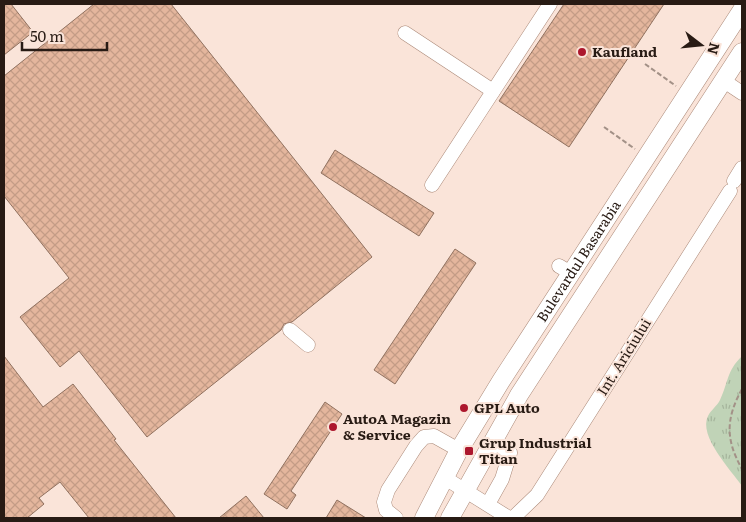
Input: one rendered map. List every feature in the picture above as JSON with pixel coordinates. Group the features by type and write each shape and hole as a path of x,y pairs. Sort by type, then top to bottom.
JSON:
{"main road":[{"name":"Bulevardul Basarabia","path":"424,518 460,450 565,269 742,10"},
{"name":"Bulevardul Basarabia","path":"450,518 492,440 589,286 742,52"}],"street":[{"path":"432,185 550,4"},
{"path":"404,33 493,91"},
{"path":"724,80 742,93"},
{"name":"Int. Ariciului","path":"511,518 537,495 742,168"},
{"path":"290,330 308,345"},
{"path":"396,518 386,510 384,502 388,490 416,446 424,437 434,436 460,450"},
{"path":"488,504 502,479 510,454 492,440"},
{"path":"445,478 511,518"}],"path":[{"path":"645,64 676,86"},
{"path":"604,127 635,149"},
{"path":"742,389 732,406 729,420 733,454 742,469"}],"green space":[{"path":"742,356 742,486 711,443 706,424 708,416 720,400 730,372"}],"building":[{"path":"4,4 11,4 33,32 4,55"},
{"path":"94,4 171,4 372,257 292,322 284,324 281,330 147,437 79,351 60,367 20,317 69,278 4,196 4,76"},
{"name":"Kaufland","path":"564,4 664,4 569,147 499,101"},
{"path":"335,150 434,213 419,236 321,173"},
{"path":"455,249 476,263 395,384 374,370"},
{"path":"4,356 43,407 73,384 116,439 114,440 176,518 89,518 60,482 39,498 44,504 27,518 4,518"},
{"path":"325,402 342,414 291,491 296,495 287,509 264,494"},
{"path":"246,496 264,518 219,518"},
{"path":"337,500 366,518 326,518"}],"place":[{"name":"Kaufland","path":"582,52"},
{"name":"GPL Auto","path":"464,408"},
{"name":"AutoA Magazin & Service","path":"333,427"},
{"name":"Grup Industrial Titan","path":"469,451"}]}
